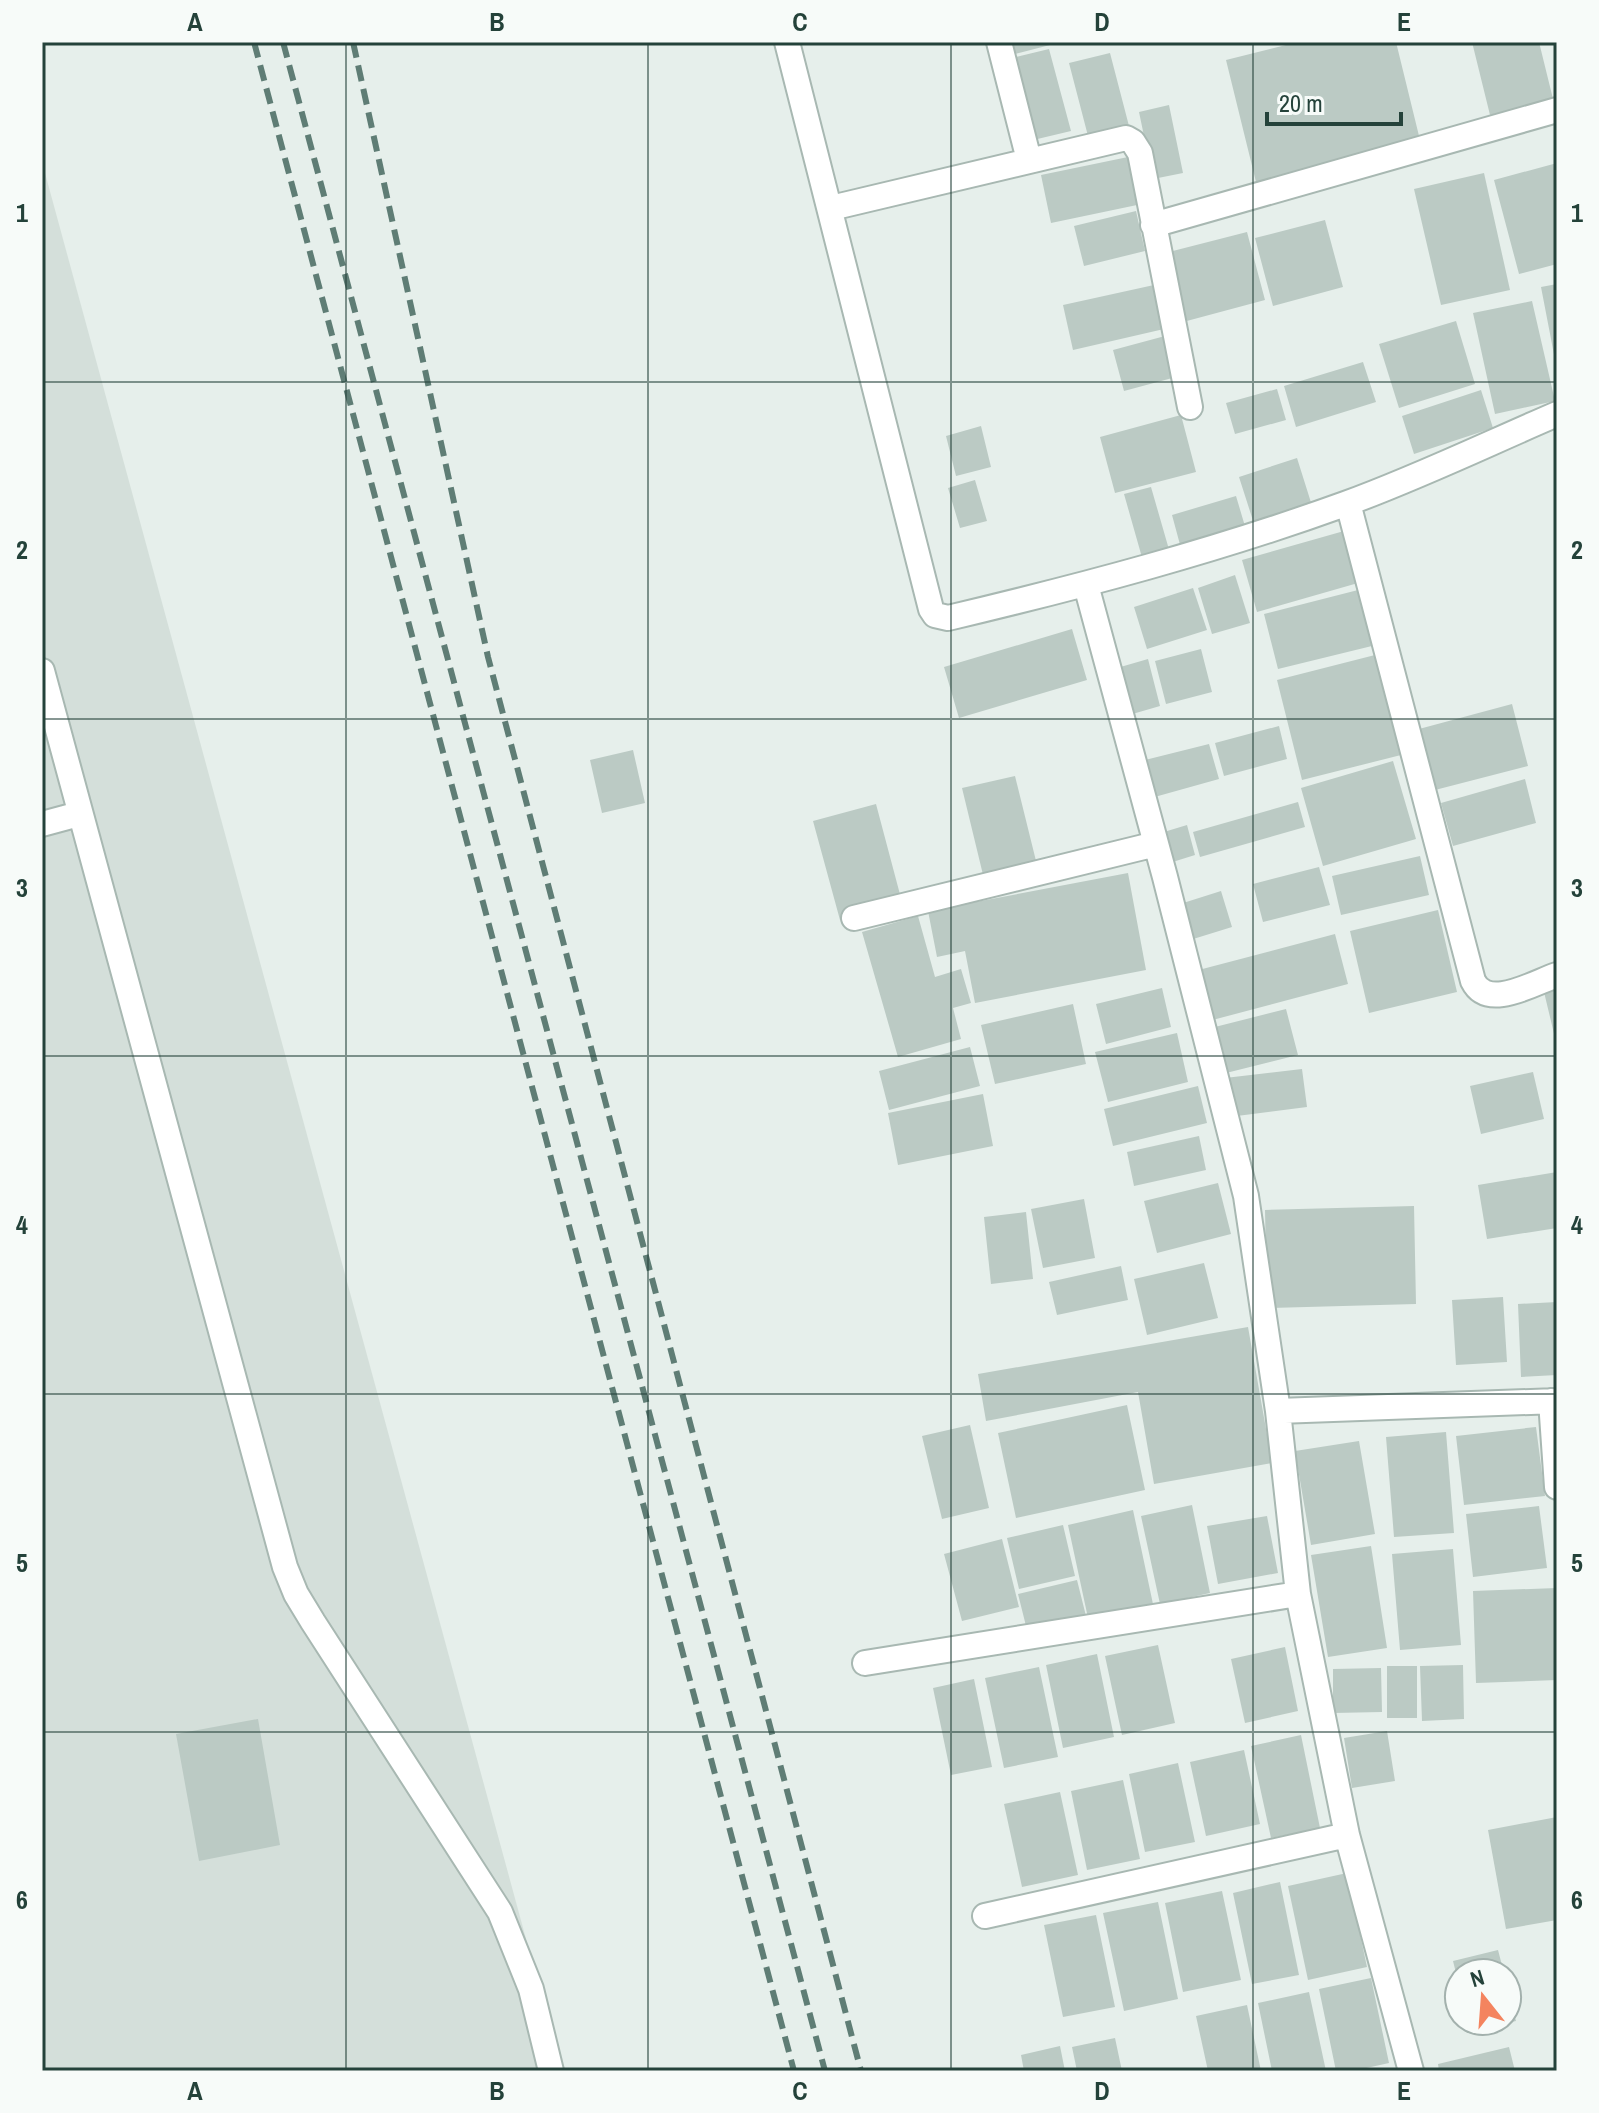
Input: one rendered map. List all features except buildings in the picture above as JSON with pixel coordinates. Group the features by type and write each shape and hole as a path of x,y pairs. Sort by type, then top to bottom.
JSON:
{"street":[{"path":"787,42 935,615 948,618 1086,585 1219,547 1348,503 1557,414"},
{"path":"999,42 1029,160"},
{"path":"1153,225 1557,110"},
{"path":"831,208 1126,138 1140,153 1190,407"},
{"path":"1348,503 1476,988 1495,996 1557,975"},
{"path":"1086,585 1246,1196 1278,1411 1298,1594 1347,1835 1411,2071"},
{"path":"42,671 285,1567 296,1594 313,1622 500,1912 531,1989 551,2071"},
{"path":"42,824 79,814"},
{"path":"854,918 1156,844"},
{"path":"1278,1411 1554,1401 1557,1487"},
{"path":"865,1663 1298,1594"},
{"path":"985,1916 1347,1835"}],"shaded area":[{"path":"42,162 562,2071 42,2071"}],"railway":[{"path":"254,42 794,2071"},
{"path":"283,42 825,2071"},
{"path":"353,42 488,657 861,2071"}]}
